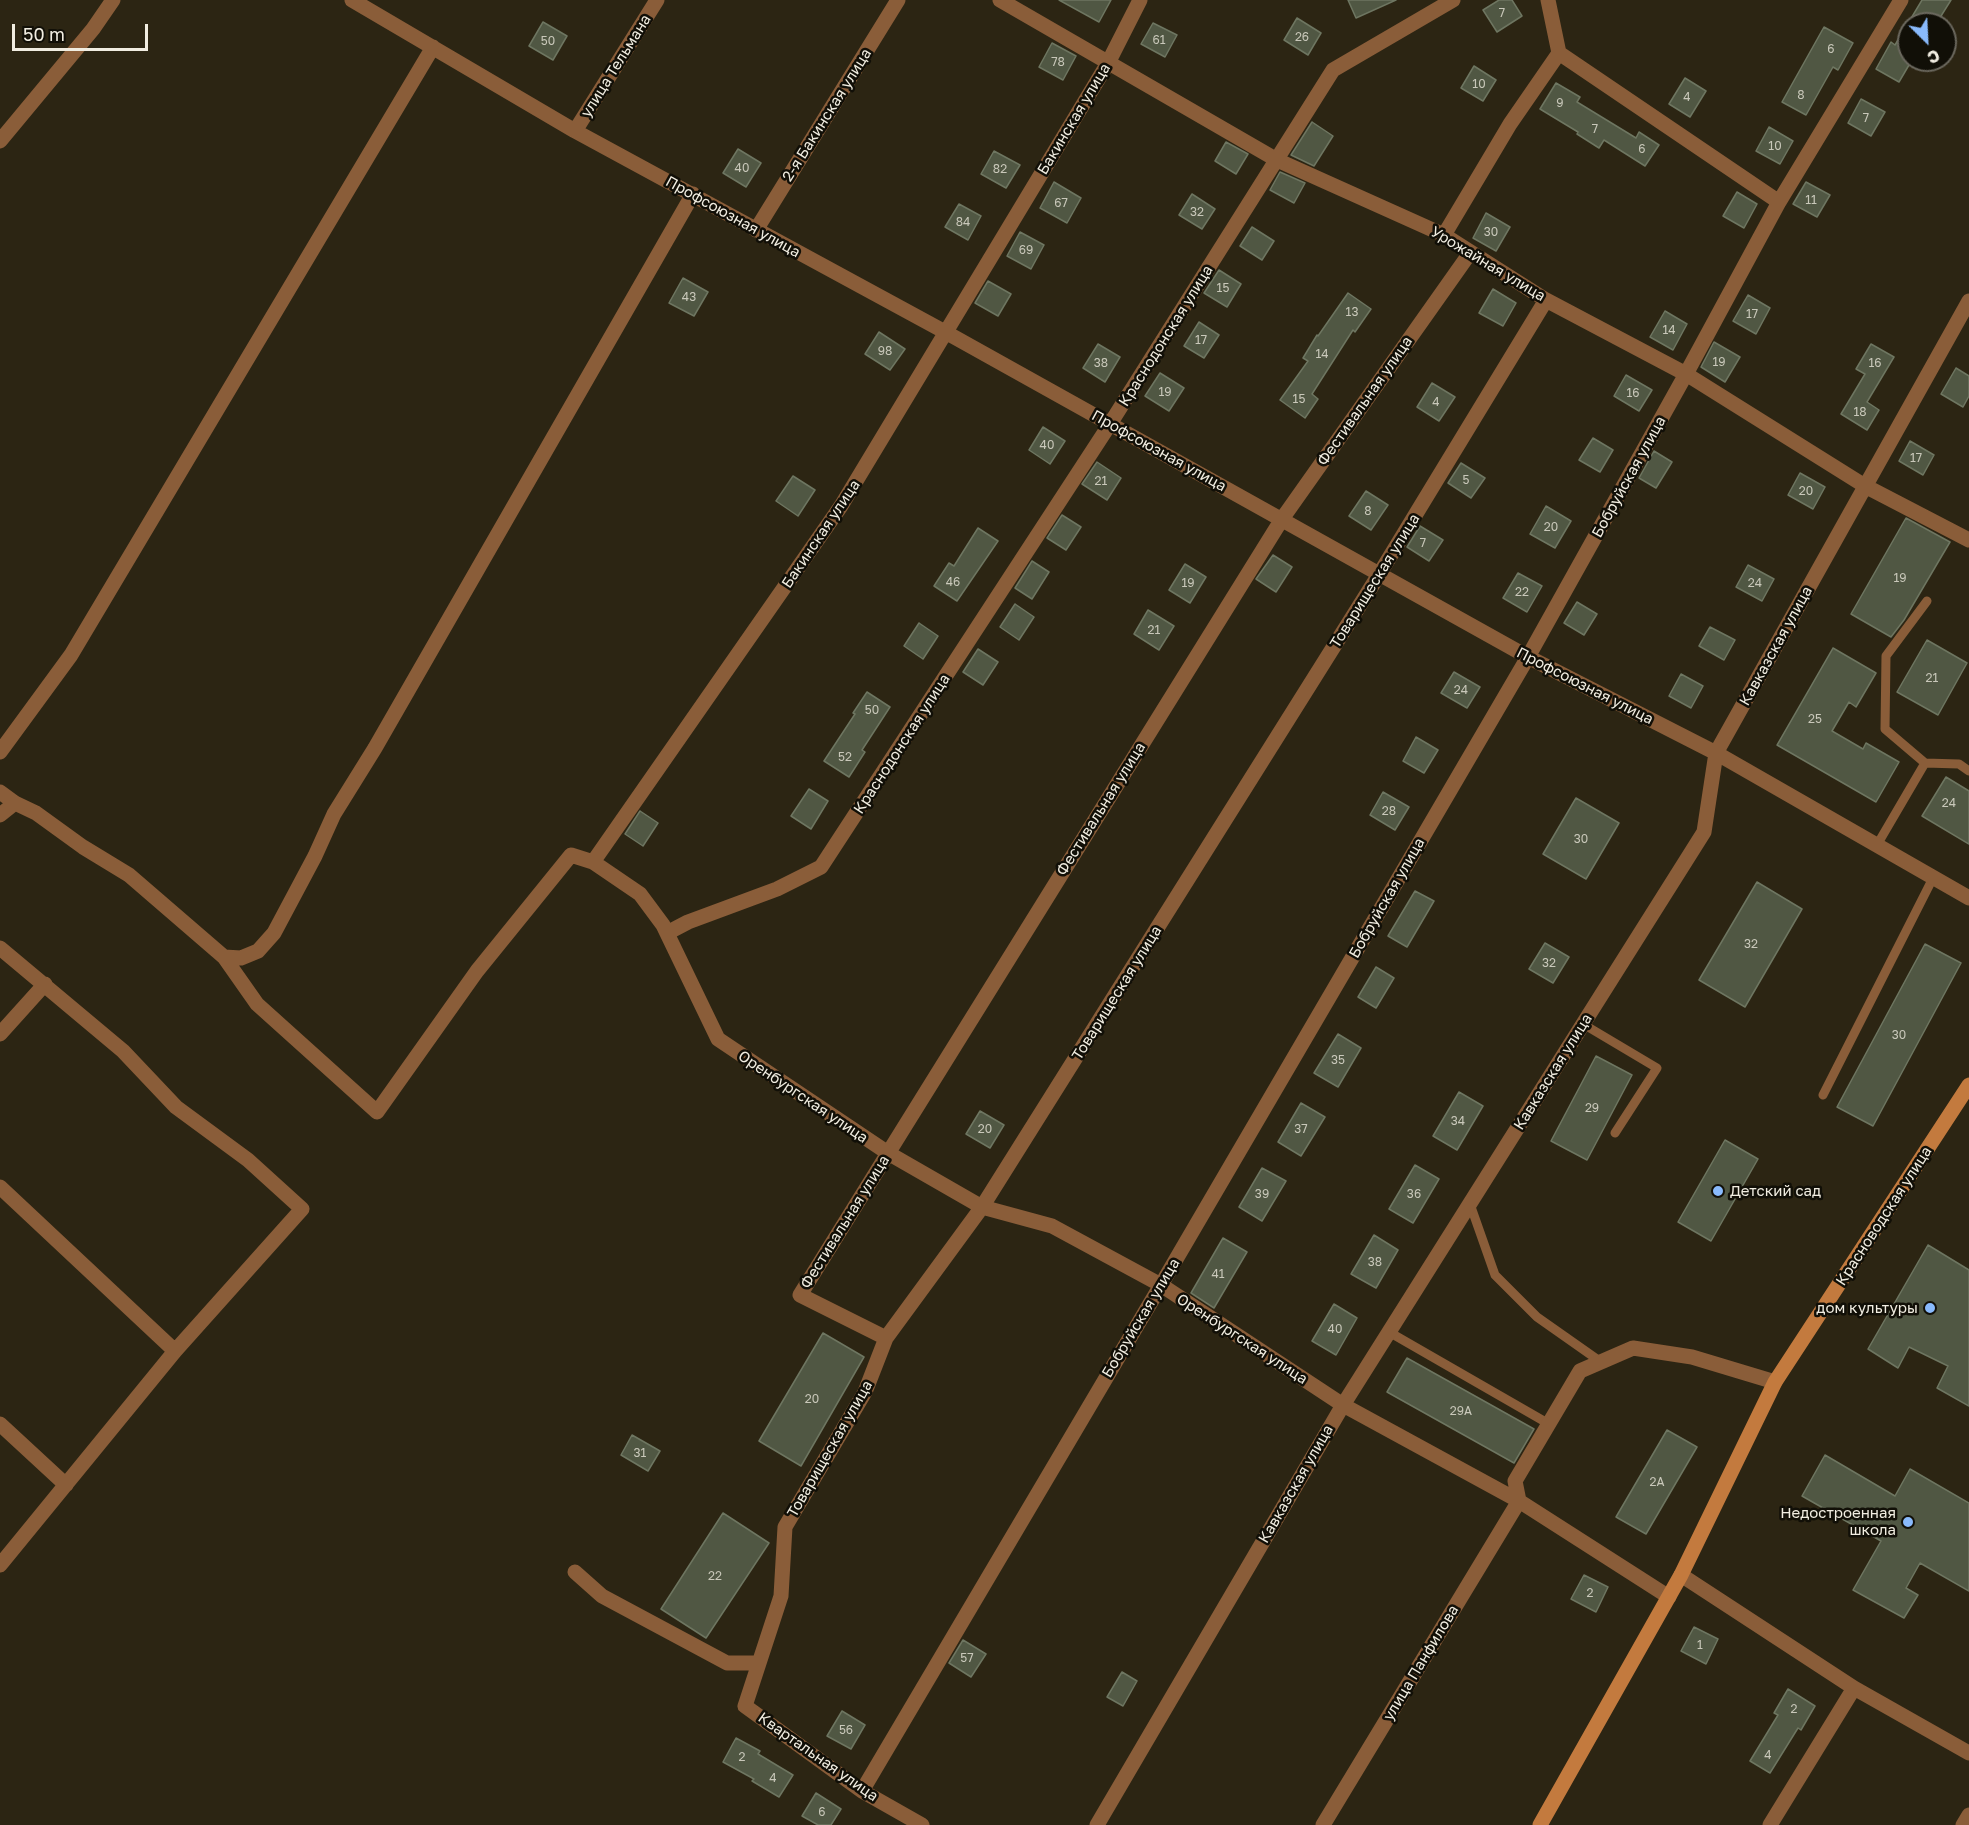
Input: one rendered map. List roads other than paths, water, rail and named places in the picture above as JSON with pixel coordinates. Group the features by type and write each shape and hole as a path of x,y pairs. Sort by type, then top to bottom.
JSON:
{"main road":[{"name":"Красноводская улица","path":"1540,1825 1681,1575 1775,1382 1969,1085"}],"street":[{"path":"0,141 93,29 113,0"},
{"name":"Профсоюзная улица","path":"352,0 375,6 433,47 574,132 693,194 947,333 1528,657 1716,753 1969,898"},
{"name":"улица Тельмана","path":"574,132 657,0"},
{"name":"2-я Бакинская улица","path":"756,230 898,0"},
{"name":"Урожайная улица","path":"1000,0 1277,160 1444,235 1546,300 1686,375 1865,486 1969,540"},
{"name":"Бакинская улица","path":"592,862 841,506 947,333 1107,63 1140,0"},
{"name":"Краснодонская улица","path":"667,933 688,922 777,890 821,867 1110,424 1333,70 1453,0"},
{"path":"1548,0 1559,53 1779,202"},
{"name":"Бобруйская улица","path":"862,1791 1528,657 1686,375 1779,202 1901,0"},
{"path":"0,752 71,655 433,47"},
{"path":"1444,235 1510,124 1559,53"},
{"path":"224,957 241,958 258,951 274,933 315,856 334,814 375,748 693,194"},
{"name":"Фестивальная улица","path":"886,1338 800,1295 1282,519 1470,253"},
{"name":"Товарищеская улица","path":"746,1706 781,1596 785,1527 865,1392 886,1338 982,1207 1380,573 1546,300"},
{"name":"Кавказская улица","path":"1096,1825 1343,1405 1704,832 1716,753 1969,301"},
{"path":"0,792 15,803 36,813 83,847 129,875 224,957 258,1004 377,1112 477,971 571,855 592,862 640,894 667,933"},
{"path":"0,815 15,803"},
{"name":"Оренбургская улица","path":"667,933 718,1039 888,1153 982,1207 1052,1226 1161,1285 1343,1405 1519,1501 1669,1597"},
{"path":"0,948 123,1051 176,1107 248,1160 302,1209 175,1351 0,1565"},
{"path":"0,1034 45,984"},
{"path":"0,1187 175,1351"},
{"path":"1519,1501 1515,1481 1580,1371 1633,1348 1700,1359 1775,1382"},
{"path":"0,1424 66,1485"},
{"name":"улица Панфилова","path":"1323,1825 1519,1501"},
{"path":"575,1572 602,1596 727,1663 759,1663"},
{"path":"1681,1575 1854,1688 1969,1753"},
{"path":"1770,1825 1854,1688"},
{"name":"Квартальная улица","path":"746,1706 862,1791 922,1825"},
{"path":"1963,1825 1969,1815"}],"lane":[{"path":"1927,601 1886,656 1886,729 1925,763 1959,764 1969,771"},
{"path":"1877,845 1925,763"},
{"path":"1823,1095 1934,878"},
{"path":"1583,1024 1657,1068 1615,1133"},
{"path":"1470,1204 1495,1275 1537,1317 1601,1362"},
{"path":"1389,1332 1549,1424"}],"place":[{"name":"Детский сад","path":"1718,1191"},
{"name":"дом культуры","path":"1930,1308"},
{"name":"Недостроенная школа","path":"1908,1522"}]}
